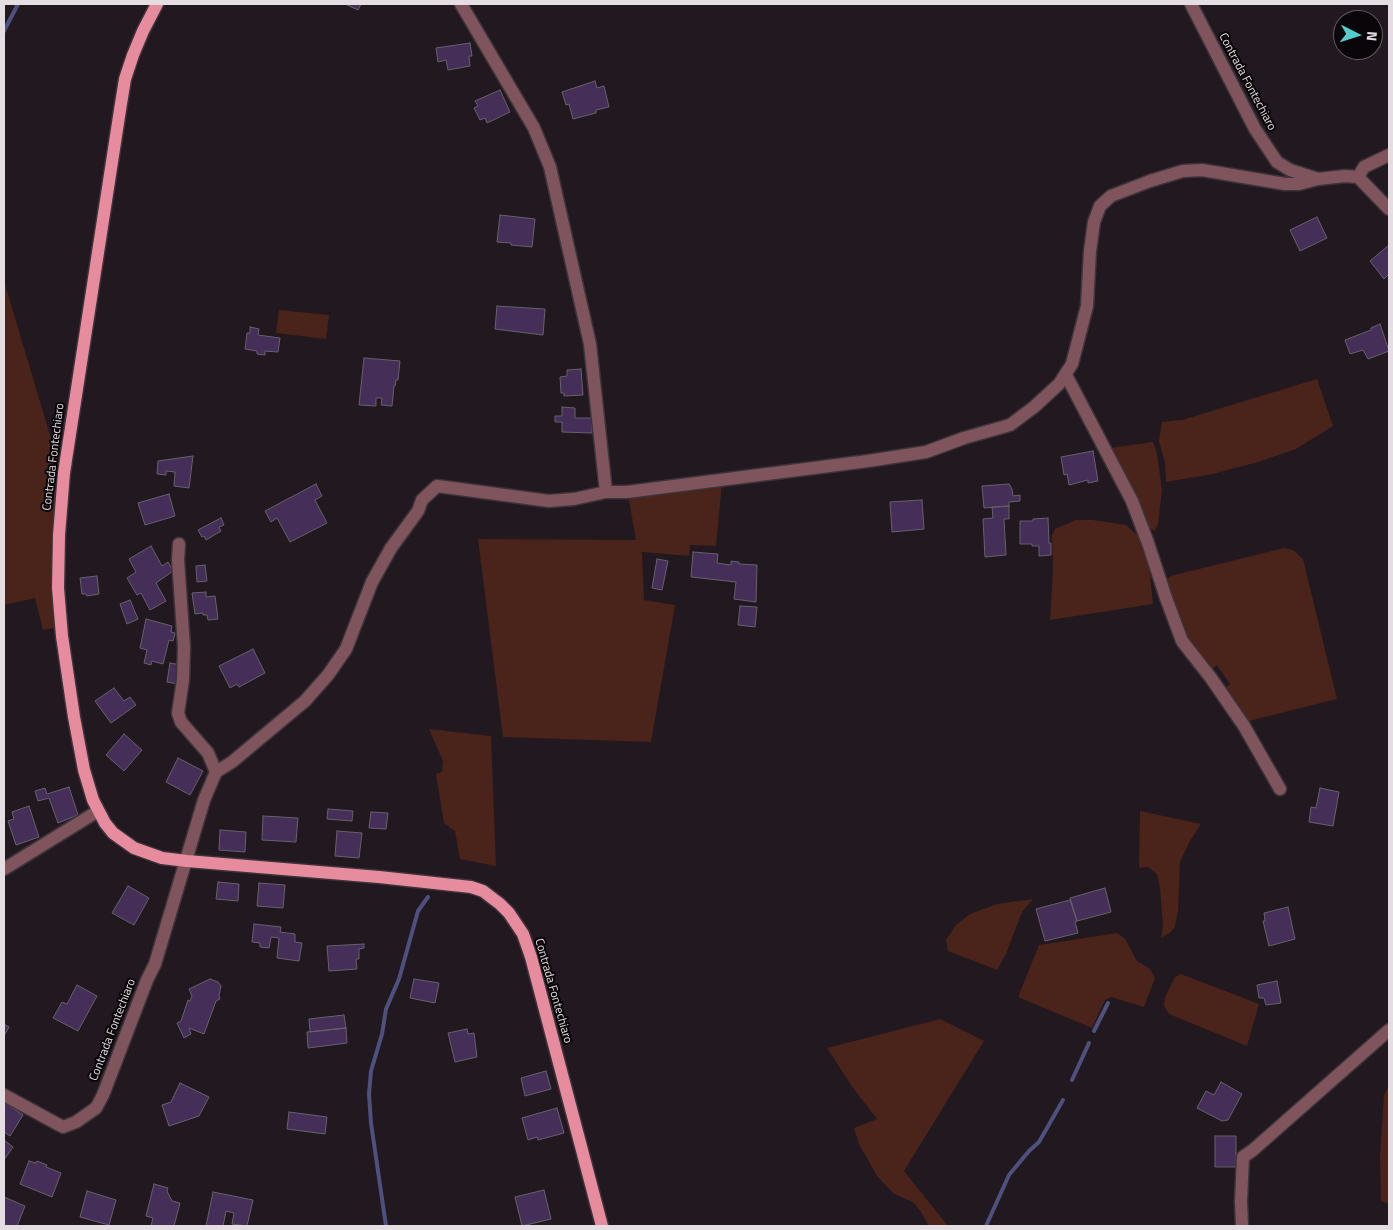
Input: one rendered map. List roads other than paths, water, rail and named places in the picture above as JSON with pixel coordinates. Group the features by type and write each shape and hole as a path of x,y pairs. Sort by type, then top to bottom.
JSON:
{"main road":[{"name":"Contrada Fontechiaro","path":"157,4 143,30 125,79 66,463 59,535 58,588 62,636 84,770 93,800 113,833 134,848 162,858 471,887 483,891 500,904 509,913 523,934 531,957 602,1226"}],"street":[{"path":"461,4 534,128 550,167 590,344 606,492"},
{"name":"Contrada Fontechiaro","path":"1191,4 1255,130 1277,162 1318,180 1345,176 1358,177"},
{"path":"1389,154 1364,167 1358,177 1389,209"},
{"path":"216,772 232,762 304,701 328,675 346,649 372,582 391,548 418,511 422,500 437,486 549,501 574,499 606,492 637,490 926,452 1010,424 1034,407 1059,384 1072,364 1087,306 1090,251 1094,222 1100,206 1111,196 1183,171 1202,170 1285,184 1299,184 1318,180"},
{"path":"1066,375 1132,502 1182,641 1211,678 1244,726 1280,789"},
{"path":"180,544 178,560 184,647 183,680 178,713 182,722 214,762 216,772 204,800 187,861"},
{"path":"4,869 98,811"},
{"name":"Contrada Fontechiaro","path":"4,1095 63,1127 76,1122 96,1108 103,1095 155,964 187,861"},
{"path":"1242,1226 1243,1157 1254,1150 1389,1030"}],"waterway":[{"path":"4,31 18,4"},
{"path":"386,1226 371,1123 369,1094 371,1071 382,1034 386,1009 399,979 418,911 428,897"},
{"path":"1094,1031 1108,1003"},
{"path":"1072,1080 1089,1043"},
{"path":"986,1226 1009,1175 1039,1142 1063,1100"}]}
